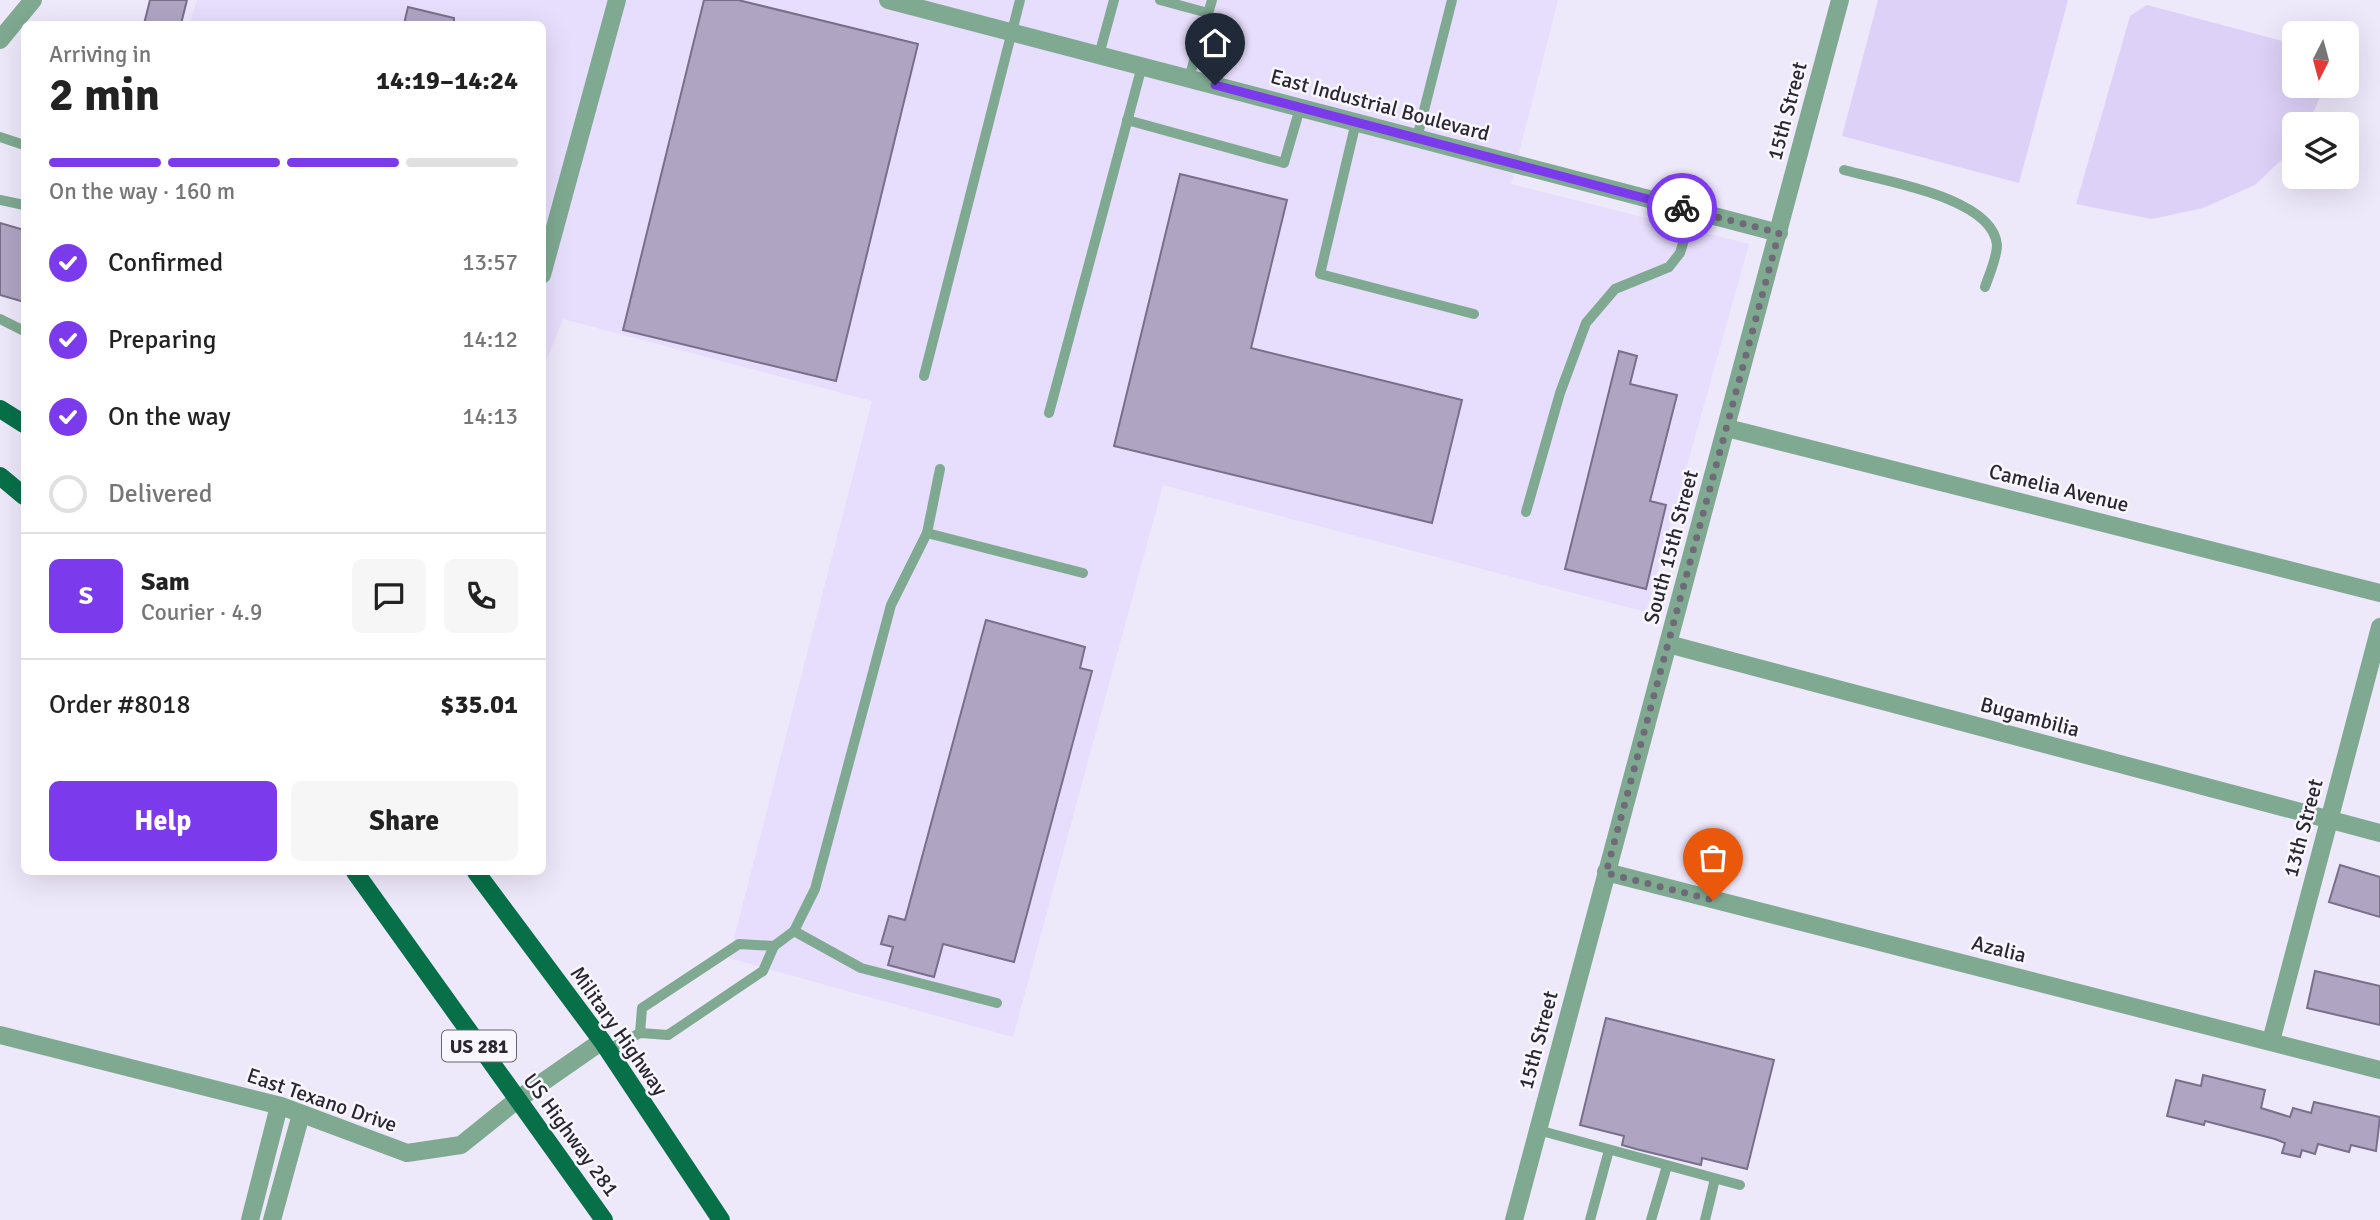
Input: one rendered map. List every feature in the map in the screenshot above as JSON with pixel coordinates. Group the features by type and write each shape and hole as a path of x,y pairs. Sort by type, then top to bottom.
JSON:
{"main road":[{"path":"0,409 21,422"},
{"path":"0,476 21,494"},
{"name":"US Highway 281","path":"357,875 604,1220"},
{"name":"Military Highway","path":"478,875 604,1046 721,1220"}],"street":[{"path":"0,40 33,0"},
{"path":"546,260 617,0"},
{"name":"East Industrial Boulevard","path":"888,0 1779,233"},
{"name":"15th Street","path":"1779,233 1840,0"},
{"name":"South 15th Street","path":"1606,873 1779,233"},
{"name":"Camelia Avenue","path":"1727,428 2380,593"},
{"name":"13th Street","path":"2271,1041 2380,627"},
{"name":"Bugambilia","path":"1668,644 2380,833"},
{"name":"15th Street","path":"1514,1220 1606,873"},
{"name":"Azalia","path":"1606,873 2380,1070"},
{"name":"East Texano Drive","path":"0,1035 279,1106 407,1153 461,1144 517,1100 604,1046"},
{"path":"250,1220 279,1106"},
{"path":"272,1220 301,1114"}],"lane":[{"path":"924,376 1020,0"},
{"path":"1099,55 1114,0"},
{"path":"1160,0 1208,13"},
{"path":"1189,78 1212,0"},
{"path":"1417,138 1452,0"},
{"path":"1049,413 1142,66"},
{"path":"1127,120 1284,163 1300,108"},
{"path":"1356,122 1320,274 1474,314"},
{"path":"0,137 21,144"},
{"path":"1844,170 1962,203 1990,225 1997,246 1985,287"},
{"path":"0,200 21,204"},
{"path":"1526,512 1560,393 1586,323 1615,289 1669,267 1680,253 1693,211"},
{"path":"0,319 21,330"},
{"path":"604,1046 640,1033 668,1035 763,971 774,946 794,931 815,889 891,605 927,533 940,469"},
{"path":"927,533 1083,573"},
{"path":"794,931 861,968 997,1003"},
{"path":"640,1033 642,1008 739,944 774,946"},
{"path":"1538,1130 1740,1185"},
{"path":"1590,1220 1609,1150"},
{"path":"1651,1220 1667,1166"},
{"path":"1705,1220 1715,1179"}],"shaded area":[{"path":"197,0 1558,0 1511,184 1749,244 1646,612 1163,485 1013,1037 729,958 872,401 563,319 546,362 546,21 191,21"},
{"path":"1878,0 2068,0 2019,183 1842,136"},
{"path":"2147,5 2282,41 2282,98 2320,98 2313,112 2282,112 2282,159 2255,185 2203,208 2152,219 2076,204 2130,16"}],"building":[{"path":"150,0 187,0 182,21 145,21"},
{"path":"704,0 738,0 918,44 836,381 623,330"},
{"path":"408,7 454,18 454,21 405,21"},
{"path":"1180,174 1287,200 1251,348 1462,400 1432,523 1114,446"},
{"path":"0,223 21,229 21,301 0,295"},
{"path":"1619,351 1637,356 1630,384 1677,395 1650,501 1666,505 1646,589 1565,569"},
{"path":"986,620 1085,647 1080,668 1092,671 1014,962 943,944 934,977 888,965 893,947 881,944 889,916 905,920"},
{"path":"2340,865 2380,877 2380,917 2329,902"},
{"path":"2315,971 2380,986 2380,1025 2307,1008"},
{"path":"1606,1018 1774,1060 1747,1169 1702,1158 1701,1165 1636,1149 1622,1145 1624,1136 1580,1125"},
{"path":"2203,1075 2265,1090 2261,1108 2290,1117 2293,1108 2311,1113 2314,1102 2380,1117 2376,1151 2351,1145 2349,1152 2318,1144 2315,1154 2302,1150 2300,1157 2282,1153 2285,1143 2275,1139 2205,1121 2204,1125 2167,1116 2176,1080 2201,1086"}],"way so far":[{"path":"1682,208 1779,233 1606,873 1713,900"}],"route":[{"path":"1215,85 1682,208"}]}
